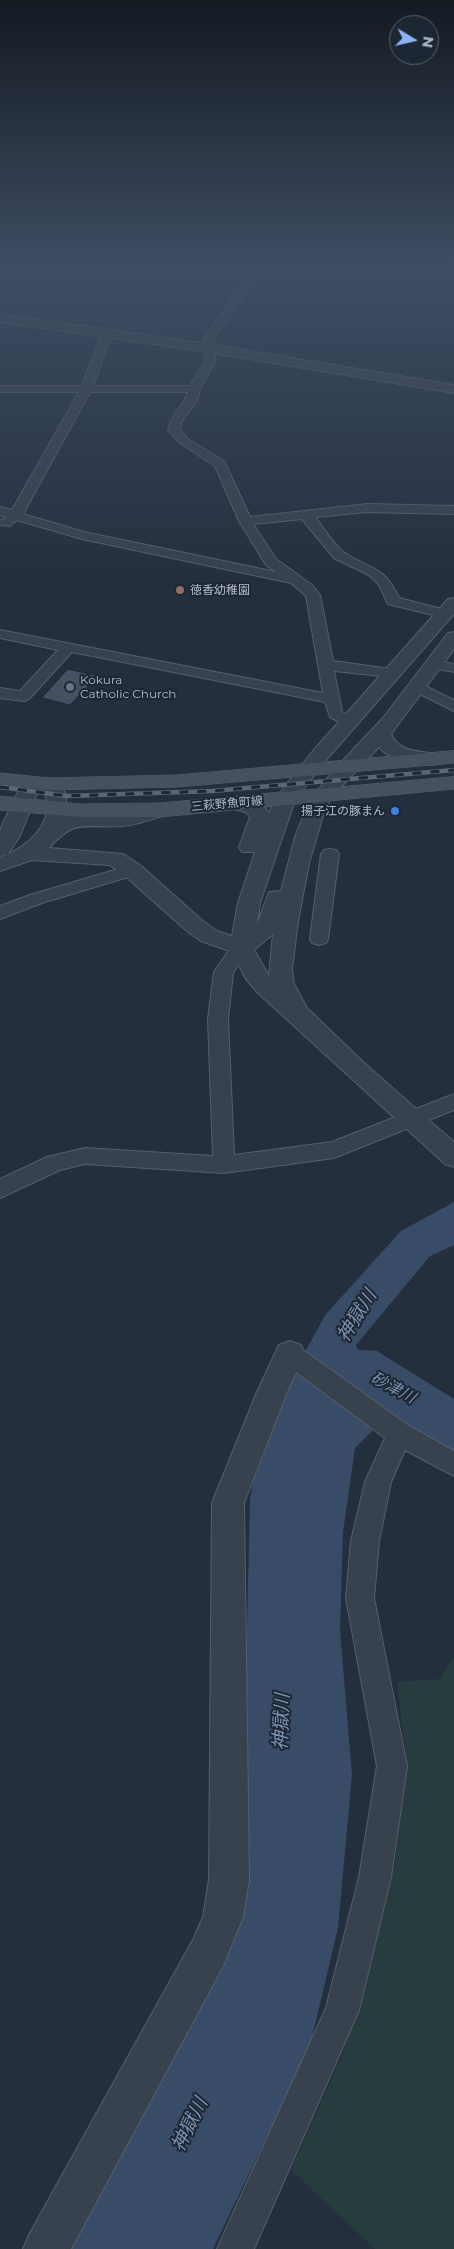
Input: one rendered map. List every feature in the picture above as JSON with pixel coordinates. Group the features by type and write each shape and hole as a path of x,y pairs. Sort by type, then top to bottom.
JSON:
{"main road":[{"name":"三萩野魚町線","path":"0,779 49,784 177,781 445,758"},
{"name":"三萩野魚町線","path":"10,804 56,810 118,812 236,804 454,783"}],"street":[{"path":"0,526 15,516 86,389 92,373"},
{"path":"203,373 194,389 191,401 175,422 174,430 184,441 220,464 245,521 270,562 313,595 335,714 349,721"},
{"path":"358,373 454,389"},
{"path":"0,389 194,389"},
{"path":"245,521 367,508 454,510"},
{"path":"0,511 82,535 297,581"},
{"path":"306,515 338,555 374,572 385,583 393,601 449,609"},
{"path":"304,797 317,769 349,721 449,609"},
{"path":"0,634 332,699"},
{"path":"224,1165 218,1019 222,980 224,972 241,947 244,921 278,815 349,767 381,734 419,688 433,664 454,637"},
{"path":"0,693 24,696 68,648"},
{"path":"317,769 396,693 433,664 454,668"},
{"path":"326,665 391,673"},
{"path":"419,688 454,706"},
{"path":"381,734 388,747 400,754 445,758"},
{"path":"0,849 9,836 10,804 30,789 49,784 57,793 56,810 49,834"},
{"path":"297,1012 282,983 281,943 299,864 314,812 304,797"},
{"path":"236,804 255,808 260,817 232,897 229,913 230,924 254,973 265,986 297,1012 348,1063 454,1157"},
{"path":"30,853 57,826 65,821 124,820 160,810"},
{"path":"0,864 30,853 115,859 132,870 196,928 209,936 241,947 256,939 269,926 290,849 311,822"},
{"path":"299,864 329,860 320,939"},
{"path":"0,912 132,870"},
{"path":"0,1189 55,1163 85,1156 224,1165 334,1150 454,1102"},
{"path":"46,2249 209,1952 223,1917 228,1880 228,1503 272,1392 290,1354 400,1434 454,1464"},
{"path":"235,2249 342,2010 375,1877 392,1766 360,1598 365,1541 378,1482 400,1434"}],"green space":[{"path":"454,1656 454,2249 375,2249 291,2170 345,2048 395,1865 406,1757 397,1682 440,1679"}],"water":[{"path":"454,1202 454,1245 430,1256 356,1345 358,1350 377,1351 454,1399 454,1452 386,1417 355,1448 343,1532 340,1630 352,1775 338,1928 310,2046 213,2249 58,2249 241,1886 250,1499 264,1425 326,1314 401,1231"}],"building":[{"name":"Kokura Catholic Church","path":"68,669 98,676 70,705 42,698"}],"railway":[{"path":"0,787 67,796 212,791 454,770"}],"place":[{"name":"徳香幼稚園","path":"180,590"},
{"name":"Kokura Catholic Church","path":"70,687"},
{"name":"揚子江の豚まん","path":"395,811"}],"water label":[{"name":"神獄川","path":"357,1316"},
{"name":"砂津川","path":"393,1388"},
{"name":"神獄川","path":"282,1722"},
{"name":"神獄川","path":"190,2125"}]}
